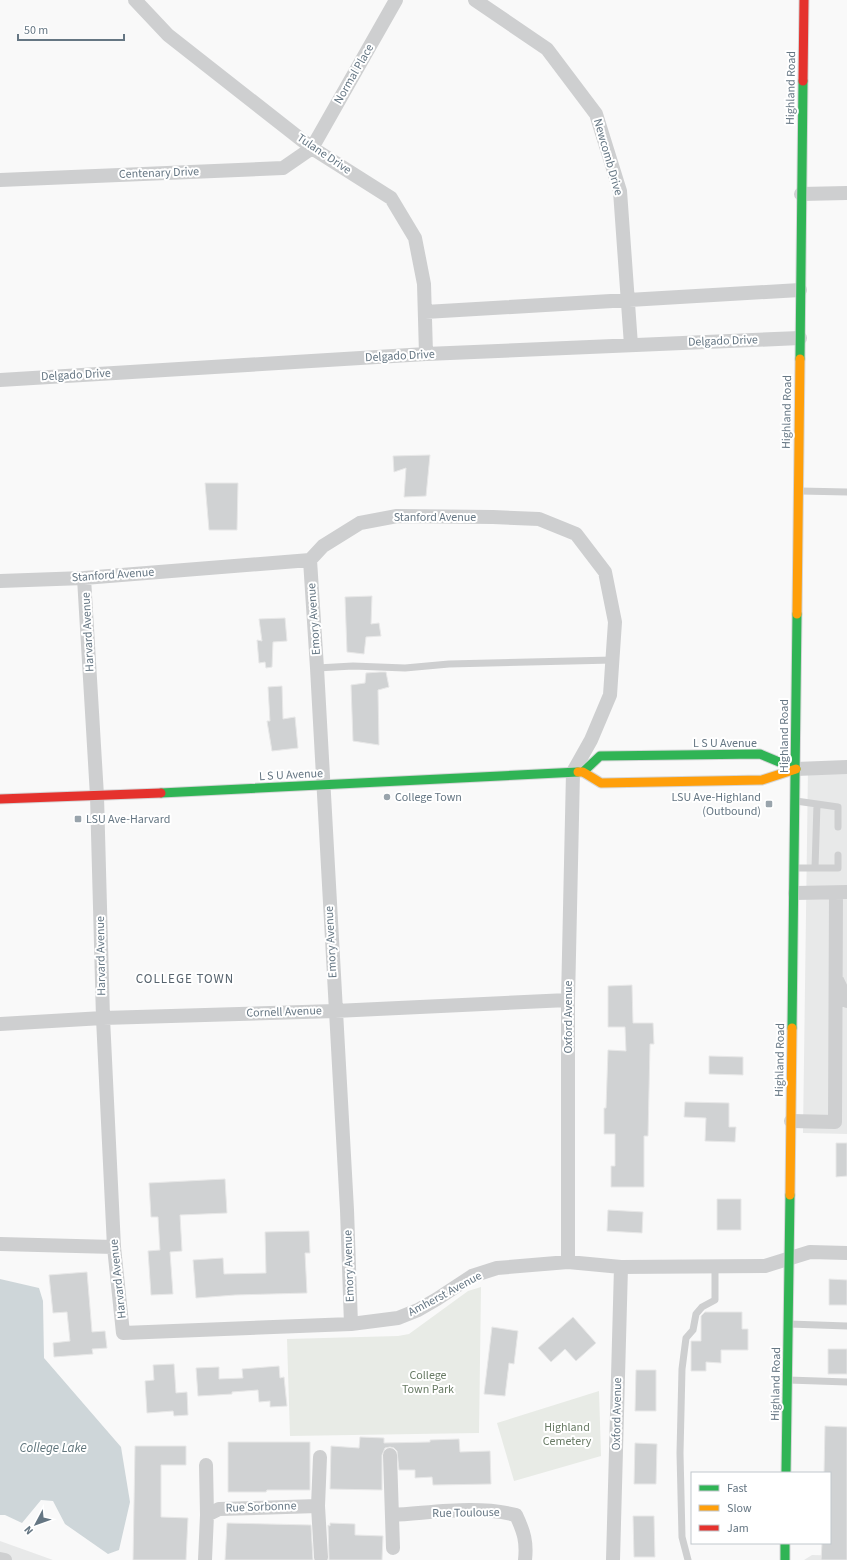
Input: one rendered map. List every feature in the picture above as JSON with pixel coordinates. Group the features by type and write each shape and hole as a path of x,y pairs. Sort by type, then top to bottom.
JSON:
{"street":[{"name":"Tulane Drive","path":"135,0 168,35 312,148 391,198 415,238 424,284 426,354"},
{"name":"Normal Place","path":"312,148 396,0"},
{"name":"Newcomb Drive","path":"475,0 547,50 596,114 620,191 631,344"},
{"name":"Highland Road","path":"786,1472 796,801 804,0"},
{"name":"Centenary Drive","path":"0,180 283,168 312,148"},
{"path":"801,194 847,193"},
{"path":"425,312 800,290"},
{"name":"Delgado Drive","path":"0,380 426,354 631,344 800,338"},
{"name":"Stanford Avenue","path":"0,581 84,578 310,560 323,546 360,522 396,516 539,519 576,534 605,572 615,622 610,694 578,772"},
{"name":"Emory Avenue","path":"310,560 318,668 351,1324"},
{"name":"Harvard Avenue","path":"84,578 97,796 103,1018 114,1247 123,1333"},
{"name":"L S U Avenue","path":"0,799 323,786 578,772 600,756 760,754 796,768"},
{"path":"578,772 600,783 608,783 762,780 796,768 847,767"},
{"name":"Oxford Avenue","path":"568,1262 568,1000 578,772"},
{"path":"791,1121 841,1122 835,977 841,892 794,893"},
{"path":"835,977 847,1001"},
{"name":"Cornell Avenue","path":"0,1024 103,1018 568,1000"},
{"path":"0,1244 114,1247"},
{"name":"Amherst Avenue","path":"123,1333 351,1324 398,1318 418,1310 472,1276 498,1268 568,1262 620,1267 765,1266 810,1252 847,1253"},
{"name":"Oxford Avenue","path":"613,1560 620,1267"},
{"path":"390,1455 392,1548"},
{"path":"320,1457 318,1506 321,1557"},
{"path":"205,1560 207,1515 206,1465"},
{"name":"Rue Sorbonne","path":"207,1515 219,1509 318,1506"},
{"name":"Rue Toulouse","path":"392,1515 477,1510 500,1511 516,1515 522,1527 527,1544 525,1560"},
{"path":"785,1544 785,1560"},
{"path":"0,1559 4,1560"}],"lane":[{"path":"798,491 847,492"},
{"path":"318,668 353,666 405,668 449,664 613,660"},
{"path":"796,801 838,807 838,826"},
{"path":"816,868 817,804"},
{"path":"795,868 838,868 838,855"},
{"path":"688,1560 682,1537 680,1453 682,1368 686,1338 692,1330 696,1314 702,1307 715,1300 715,1266"},
{"path":"789,1324 847,1326"},
{"path":"788,1380 847,1382"}],"shaded area":[{"path":"847,767 847,1134 803,1133 808,768"},
{"path":"0,1541 53,1560 0,1560"},
{"path":"812,1555 847,1556 847,1560 804,1560"}],"green space":[{"name":"College Town Park","path":"481,1287 479,1433 290,1436 287,1339 398,1336 409,1334 468,1291"},
{"name":"Highland Cemetery","path":"599,1391 601,1456 514,1481 497,1423"}],"water":[{"name":"College Lake","path":"0,1279 39,1288 43,1301 44,1358 121,1447 130,1502 119,1550 108,1554 65,1524 53,1501 41,1500 22,1523 5,1515 0,1515"}],"building":[{"path":"430,455 426,496 404,497 406,468 394,472 393,456"},
{"path":"205,483 238,483 237,530 209,530"},
{"path":"372,596 371,624 379,623 381,636 366,637 364,654 347,652 345,597"},
{"path":"285,618 287,641 273,642 272,667 266,668 265,662 259,663 257,640 262,641 259,619"},
{"path":"386,672 389,687 378,690 379,745 353,741 351,685 365,683 366,673"},
{"path":"282,686 283,719 295,717 298,748 272,751 267,721 270,721 268,687"},
{"path":"632,985 633,1023 653,1023 654,1044 650,1044 648,1136 644,1136 644,1187 611,1187 611,1166 615,1166 615,1134 604,1134 604,1108 606,1108 608,1050 626,1051 625,1027 608,1027 608,986"},
{"path":"709,1056 743,1057 743,1075 709,1074"},
{"path":"685,1102 729,1103 729,1127 736,1127 735,1142 705,1141 706,1118 684,1117"},
{"path":"836,1143 847,1143 847,1176 836,1177"},
{"path":"225,1179 227,1213 180,1215 182,1251 170,1252 173,1294 151,1295 148,1251 160,1250 158,1217 151,1217 149,1183"},
{"path":"717,1199 741,1199 741,1230 717,1230"},
{"path":"608,1210 643,1212 642,1233 607,1231"},
{"path":"309,1231 310,1253 305,1253 307,1293 235,1295 196,1298 193,1260 223,1258 224,1274 266,1273 265,1232"},
{"path":"87,1272 92,1332 105,1331 107,1348 92,1349 93,1354 54,1357 53,1343 70,1341 67,1312 53,1313 49,1275"},
{"path":"829,1279 847,1280 847,1305 829,1305"},
{"path":"705,1312 742,1312 742,1329 748,1329 748,1350 721,1350 721,1363 706,1362 706,1371 691,1371 691,1341 701,1341 701,1316"},
{"path":"573,1317 596,1343 576,1361 565,1349 551,1362 538,1348"},
{"path":"492,1327 518,1331 514,1364 509,1363 505,1396 484,1394"},
{"path":"828,1349 847,1349 847,1374 828,1374"},
{"path":"174,1364 176,1393 187,1392 188,1415 174,1416 173,1411 147,1413 145,1381 154,1380 153,1365"},
{"path":"279,1366 280,1378 284,1377 287,1406 270,1407 270,1401 259,1402 258,1390 232,1392 232,1394 198,1396 196,1368 219,1367 219,1379 243,1378 242,1369"},
{"path":"636,1370 656,1370 656,1411 635,1411"},
{"path":"825,1426 847,1427 847,1560 821,1560 822,1544 831,1544 831,1472 824,1472"},
{"path":"360,1437 384,1438 384,1443 430,1442 430,1440 459,1439 460,1452 490,1451 491,1484 433,1485 432,1477 415,1478 415,1470 399,1470 397,1451 390,1447 385,1448 382,1455 382,1490 330,1489 331,1446 359,1448"},
{"path":"228,1442 310,1442 310,1490 228,1492"},
{"path":"635,1443 657,1444 656,1484 634,1484"},
{"path":"135,1446 186,1446 186,1465 161,1465 161,1517 188,1518 186,1560 133,1560"},
{"path":"633,1516 654,1516 655,1557 634,1557"},
{"path":"227,1523 311,1525 313,1560 225,1560"},
{"path":"330,1523 355,1524 355,1535 383,1536 382,1560 329,1560 328,1525 330,1526"}],"traffic: fast":[{"path":"800,359 803,81"},
{"path":"792,1028 797,614"},
{"path":"583,772 600,756 760,754 796,769"},
{"path":"161,793 578,772"},
{"path":"786,1472 790,1195"},
{"path":"785,1544 785,1560"}],"traffic: slow":[{"path":"797,614 800,359"},
{"path":"578,772 583,772 601,783 762,780 796,769"},
{"path":"790,1195 792,1028"}],"traffic: jam":[{"path":"803,81 804,0"},
{"path":"0,799 161,793"}],"place":[{"name":"College Town","path":"387,797"},
{"name":"LSU Ave-Highland (Outbound)","path":"769,804"},
{"name":"LSU Ave-Harvard","path":"78,819"}],"district":[{"name":"COLLEGE TOWN","path":"185,979"}]}
